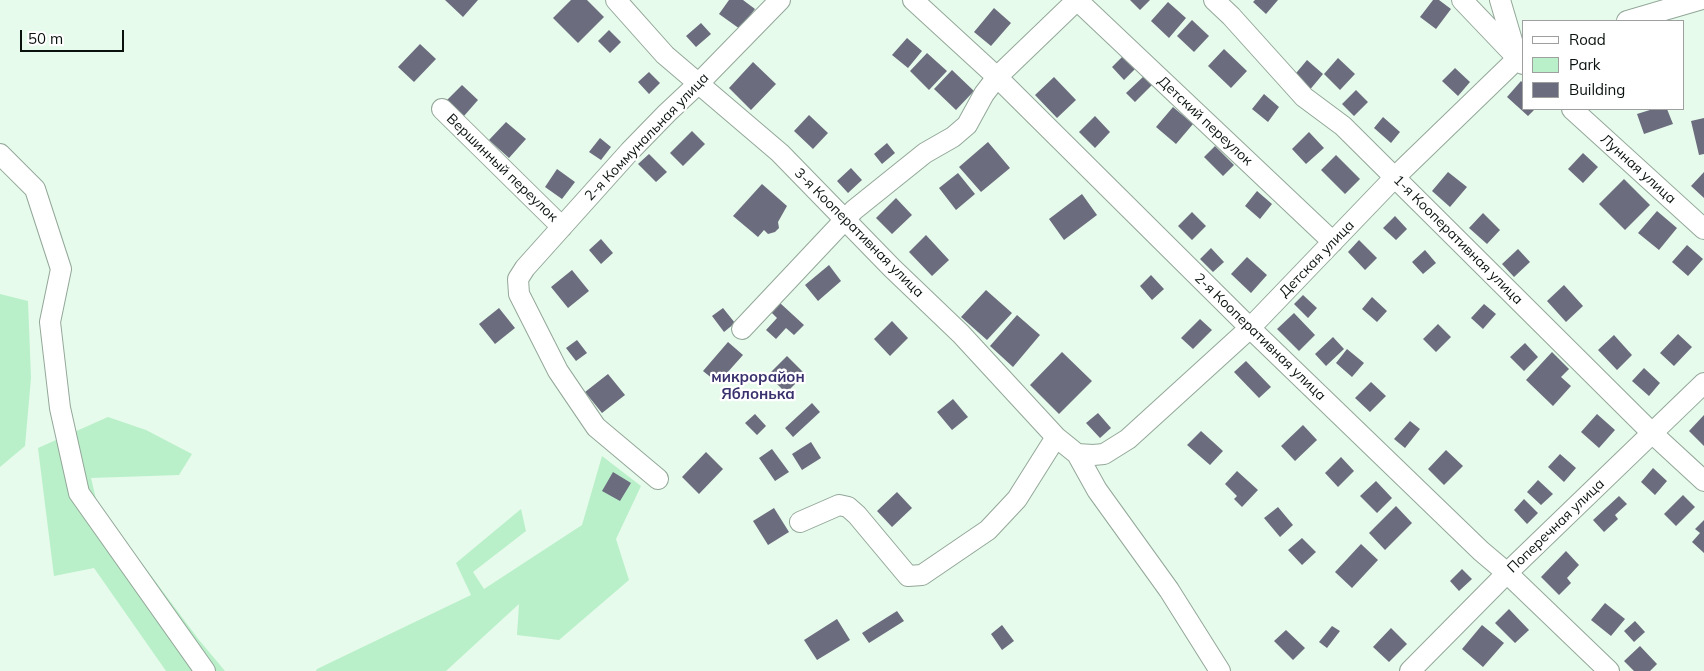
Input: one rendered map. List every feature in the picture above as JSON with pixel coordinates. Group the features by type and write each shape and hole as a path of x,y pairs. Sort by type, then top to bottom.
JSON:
{"street":[{"name":"3-я Кооперативная улица","path":"616,0 665,55 780,153 892,268 978,352 1056,437 1077,454"},
{"name":"2-я Коммунальная улица","path":"658,479 596,428 558,371 519,294 518,278 667,112 699,83 780,0"},
{"name":"2-я Кооперативная улица","path":"913,0 998,77 1250,328 1608,671"},
{"path":"742,329 854,210 925,153 960,131 967,124 984,94 998,77 1077,0"},
{"name":"Детский переулок","path":"1077,0 1333,242"},
{"name":"1-я Кооперативная улица","path":"1214,0 1231,16 1304,98 1343,126 1653,434 1704,480"},
{"path":"1462,0 1521,60"},
{"path":"1500,0 1521,60"},
{"path":"1629,20 1699,0"},
{"name":"Детская улица","path":"1077,454 1104,454 1128,439 1250,328 1395,177 1521,60"},
{"name":"Вершинный переулок","path":"442,109 562,227"},
{"name":"Лунная улица","path":"1573,110 1704,228"},
{"path":"0,154 35,188 61,269 50,322 60,408 79,493 205,671"},
{"name":"Поперечная улица","path":"1410,671 1507,573 1704,383"},
{"path":"800,522 839,505 848,507 908,576 922,575 988,530 1017,499 1056,437"},
{"path":"1077,454 1097,490 1169,590 1220,671"}],"green space":[{"path":"0,294 28,301 31,378 25,446 0,467"},
{"path":"108,417 146,430 192,454 179,475 91,478 97,503 199,640 225,671 166,671 94,568 54,576 38,448"},
{"path":"602,456 641,486 616,539 629,580 559,640 517,635 519,604 446,671 316,671 471,595 456,563 521,509 526,531 473,572 484,589 582,525"}],"building":[{"path":"445,0 478,0 463,17"},
{"path":"571,0 587,0 604,17 578,43 553,18"},
{"path":"729,0 743,0 755,9 740,29 719,14"},
{"path":"1130,0 1150,0 1140,10"},
{"path":"1255,0 1278,0 1266,14 1253,2"},
{"path":"1433,0 1439,0 1451,9 1436,29 1420,17"},
{"path":"1168,2 1186,18 1169,38 1151,21"},
{"path":"994,8 1011,23 991,46 974,32"},
{"path":"1192,20 1209,36 1194,52 1177,36"},
{"path":"701,23 711,34 696,47 686,36"},
{"path":"609,30 621,42 610,53 598,41"},
{"path":"907,38 922,51 908,68 892,55"},
{"path":"420,44 436,59 414,82 398,67"},
{"path":"1224,49 1247,71 1231,88 1208,66"},
{"path":"927,53 947,71 929,90 910,71"},
{"path":"1123,56 1136,68 1124,80 1112,67"},
{"path":"1338,58 1355,74 1340,90 1324,74"},
{"path":"1307,60 1323,74 1308,92 1292,78"},
{"path":"753,62 776,84 751,110 729,88"},
{"path":"1455,68 1470,82 1458,96 1442,81"},
{"path":"952,70 974,91 956,110 934,89"},
{"path":"649,72 660,83 649,94 638,82"},
{"path":"1144,76 1152,85 1135,102 1126,93"},
{"path":"1054,77 1076,100 1057,118 1035,95"},
{"path":"1521,81 1522,110 1534,110 1528,116 1507,97"},
{"path":"462,85 478,100 464,116 447,100"},
{"path":"1356,90 1368,102 1354,116 1342,104"},
{"path":"1264,94 1279,107 1268,122 1252,109"},
{"path":"1173,107 1193,124 1176,144 1156,127"},
{"path":"1650,110 1667,110 1673,124 1644,134 1637,114"},
{"path":"809,115 828,133 813,149 794,131"},
{"path":"1095,116 1110,132 1095,148 1079,132"},
{"path":"1383,117 1400,132 1391,143 1374,128"},
{"path":"1704,118 1704,154 1699,155 1691,121"},
{"path":"506,122 526,139 509,158 489,140"},
{"path":"692,131 705,144 683,166 670,153"},
{"path":"1309,132 1324,148 1306,164 1292,149"},
{"path":"600,138 611,147 601,160 589,152"},
{"path":"988,142 1010,168 981,192 959,167"},
{"path":"887,143 895,153 882,164 874,154"},
{"path":"1215,146 1234,165 1223,176 1204,157"},
{"path":"1583,153 1598,167 1583,183 1568,169"},
{"path":"649,154 667,172 656,182 638,164"},
{"path":"1336,155 1360,179 1345,194 1321,170"},
{"path":"851,168 862,180 848,193 837,181"},
{"path":"557,169 575,182 562,199 545,187"},
{"path":"1448,172 1467,187 1450,207 1432,191"},
{"path":"1704,172 1704,198 1691,186"},
{"path":"958,173 975,194 956,210 939,188"},
{"path":"1624,179 1650,205 1625,230 1599,204"},
{"path":"762,184 787,206 778,222 779,228 775,232 768,234 764,230 758,237 733,216"},
{"path":"1257,191 1272,204 1260,219 1245,206"},
{"path":"1082,194 1097,215 1064,240 1049,219"},
{"path":"896,198 912,215 892,234 876,218"},
{"path":"1657,211 1677,228 1659,250 1638,233"},
{"path":"1192,212 1206,226 1192,240 1178,226"},
{"path":"1483,213 1500,230 1487,244 1469,228"},
{"path":"1395,216 1407,229 1396,240 1383,228"},
{"path":"926,235 949,260 932,276 909,252"},
{"path":"601,239 613,253 601,264 589,250"},
{"path":"1359,240 1377,258 1365,270 1348,252"},
{"path":"1687,245 1703,259 1688,276 1672,262"},
{"path":"1211,248 1224,262 1213,272 1200,259"},
{"path":"1518,249 1530,262 1514,277 1502,264"},
{"path":"1425,250 1436,263 1423,274 1412,262"},
{"path":"1247,257 1267,275 1251,293 1231,274"},
{"path":"829,265 841,281 818,301 805,285"},
{"path":"572,270 589,291 568,308 551,287"},
{"path":"1151,275 1164,289 1152,300 1140,286"},
{"path":"1564,285 1583,306 1566,322 1547,301"},
{"path":"986,290 1012,313 987,340 961,317"},
{"path":"1303,295 1317,308 1308,318 1294,304"},
{"path":"1372,297 1387,311 1377,322 1362,309"},
{"path":"780,303 804,325 794,335 786,328 776,339 766,330 777,318 771,312"},
{"path":"1484,304 1496,314 1483,329 1471,318"},
{"path":"499,308 515,328 495,344 479,324"},
{"path":"723,308 735,323 724,332 712,316"},
{"path":"1294,313 1315,335 1299,351 1277,329"},
{"path":"1017,315 1040,335 1013,367 990,346"},
{"path":"1200,319 1212,330 1193,349 1181,338"},
{"path":"892,321 908,338 890,356 874,339"},
{"path":"1438,324 1451,337 1436,352 1423,339"},
{"path":"1678,334 1692,347 1674,366 1660,353"},
{"path":"1614,335 1632,355 1617,370 1598,350"},
{"path":"1333,337 1344,349 1326,366 1315,354"},
{"path":"577,340 587,353 576,361 566,348"},
{"path":"728,342 743,355 718,383 703,371"},
{"path":"1525,343 1538,357 1524,371 1510,357"},
{"path":"1347,349 1364,363 1352,377 1336,363"},
{"path":"1062,352 1092,381 1059,414 1030,385"},
{"path":"1552,352 1569,369 1561,377 1571,386 1553,406 1526,380"},
{"path":"787,356 805,374 786,393 768,375"},
{"path":"1246,361 1271,387 1259,398 1234,372"},
{"path":"1644,368 1660,383 1649,396 1632,381"},
{"path":"608,374 625,395 602,413 585,392"},
{"path":"1371,382 1386,396 1370,412 1355,398"},
{"path":"953,399 968,417 952,430 937,412"},
{"path":"812,403 820,412 793,437 785,428"},
{"path":"1098,413 1111,428 1100,438 1086,423"},
{"path":"755,414 766,426 757,435 745,423"},
{"path":"1597,414 1615,430 1599,448 1581,432"},
{"path":"1704,415 1704,446 1689,431"},
{"path":"1410,421 1420,429 1405,448 1394,439"},
{"path":"1303,425 1317,440 1295,461 1281,446"},
{"path":"1201,431 1223,451 1210,465 1187,445"},
{"path":"811,442 821,458 802,470 792,454"},
{"path":"772,449 789,472 775,481 759,458"},
{"path":"1446,450 1463,466 1444,485 1428,469"},
{"path":"706,452 723,469 699,494 682,477"},
{"path":"1560,454 1576,468 1564,482 1548,467"},
{"path":"1341,457 1354,471 1338,487 1325,473"},
{"path":"1653,468 1667,481 1655,495 1641,482"},
{"path":"1237,471 1258,490 1242,507 1234,499 1237,496 1225,484"},
{"path":"613,472 631,483 620,501 602,491"},
{"path":"1538,480 1553,494 1541,505 1527,492"},
{"path":"1376,481 1392,498 1377,513 1360,496"},
{"path":"897,492 912,508 892,527 877,511"},
{"path":"1683,495 1695,507 1676,526 1664,514"},
{"path":"1619,496 1627,504 1615,515 1618,519 1604,532 1593,520"},
{"path":"1524,499 1538,513 1527,524 1514,510"},
{"path":"1396,506 1412,523 1385,550 1369,533"},
{"path":"1278,507 1293,525 1280,537 1264,518"},
{"path":"774,508 789,532 768,545 753,521"},
{"path":"1704,520 1704,553 1692,542 1700,533 1695,529"},
{"path":"1302,538 1316,552 1302,565 1288,550"},
{"path":"1361,544 1378,560 1352,588 1335,572"},
{"path":"1566,551 1579,565 1567,578 1571,583 1559,595 1541,577"},
{"path":"1462,569 1472,579 1459,591 1450,581"},
{"path":"1605,603 1625,619 1611,636 1591,620"},
{"path":"1509,609 1529,630 1515,643 1495,623"},
{"path":"897,611 904,621 869,643 862,633"},
{"path":"837,619 850,640 817,660 804,640"},
{"path":"1635,621 1645,632 1634,642 1624,631"},
{"path":"1002,625 1014,641 1002,650 991,634"},
{"path":"1482,625 1504,643 1483,667 1462,649"},
{"path":"1332,626 1340,631 1327,648 1319,642"},
{"path":"1391,628 1407,644 1389,662 1373,647"},
{"path":"1286,630 1305,648 1293,660 1274,641"},
{"path":"1640,646 1657,664 1650,671 1634,671 1624,661"}],"district":[{"name":"микрорайон Яблонька","path":"758,386"}]}
